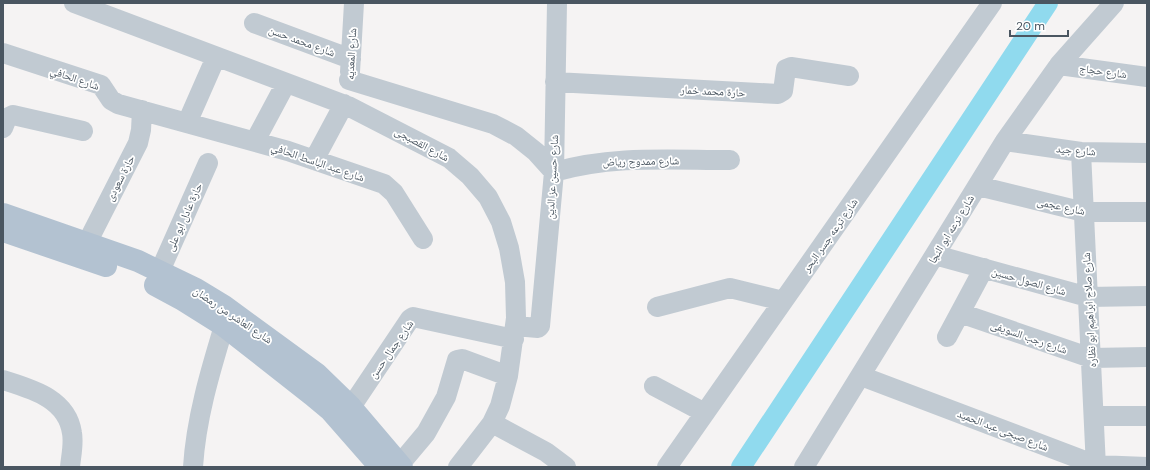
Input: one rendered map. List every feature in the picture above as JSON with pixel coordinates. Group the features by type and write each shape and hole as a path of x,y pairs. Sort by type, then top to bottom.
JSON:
{"main road":[{"name":"شارع العاشر من رمضان","path":"3,214 88,243 160,270 224,306 317,374 351,407 394,466"},
{"name":"شارع العاشر من رمضان","path":"3,231 136,276 182,299 224,326 330,410 394,466"}],"street":[{"name":"شارع القصبجى","path":"74,3 346,105 449,158 470,176 488,197 501,222 509,248 515,282 514,333 508,376 502,400 492,422 458,467"},
{"name":"شارع المعديه","path":"346,105 351,59 354,3"},
{"name":"شارع حسين عز الدين","path":"514,333 538,328 540,326 554,172 557,3"},
{"name":"شارع ترعه جسر البحر","path":"667,467 992,3"},
{"name":"شارع ترعه ابو النجا","path":"804,467 862,376 1005,141 1059,65 1114,3"},
{"name":"شارع محمد حسن","path":"254,23 351,59"},
{"name":"شارع الحافي","path":"3,53 101,85 114,102 187,123"},
{"path":"187,123 216,57"},
{"name":"شارع حجاج","path":"1059,65 1147,77"},
{"name":"حارة محمد خمار","path":"555,82 778,94 782,91 786,70 791,66 849,76"},
{"path":"349,80 493,124 516,136 536,152 554,172"},
{"path":"255,141 286,83"},
{"path":"314,160 346,105"},
{"name":"حارة سعودى","path":"88,243 138,144 141,130 142,110"},
{"path":"3,128 7,118 13,115 83,131"},
{"name":"شارع عبد الباسط الحافي","path":"187,123 255,141 384,184 390,188 423,240"},
{"name":"شارع جيد","path":"1005,141 1082,152 1147,153"},
{"name":"شارع صلاح ابراهيم ابو نظاره","path":"1082,152 1096,466"},
{"name":"شارع ممدوح رياض","path":"554,172 599,161 622,159 730,160"},
{"name":"حارة عادل ابو على","path":"160,270 208,163"},
{"name":"شارع عجمى","path":"978,186 1084,212 1147,212"},
{"name":"شارع الصول حسين","path":"936,255 1088,297 1147,296"},
{"path":"947,337 984,268"},
{"path":"657,308 730,288 783,301"},
{"name":"شارع رجب السويفى","path":"960,313 1091,358 1147,357"},
{"name":"شارع جمال حسن","path":"351,407 410,319 413,317 514,333"},
{"path":"193,467 200,416 210,371 224,326"},
{"path":"394,466 426,433 446,397 457,360 462,359 508,376"},
{"name":"شارع صبحى عبد الحميد","path":"862,376 1096,466 1147,467"},
{"path":"3,380 48,396 63,411 72,433 70,467"},
{"path":"654,386 705,413"},
{"path":"1094,416 1147,416"},
{"path":"492,422 546,452 566,467"}],"waterway":[{"path":"741,467 1048,3"}]}
